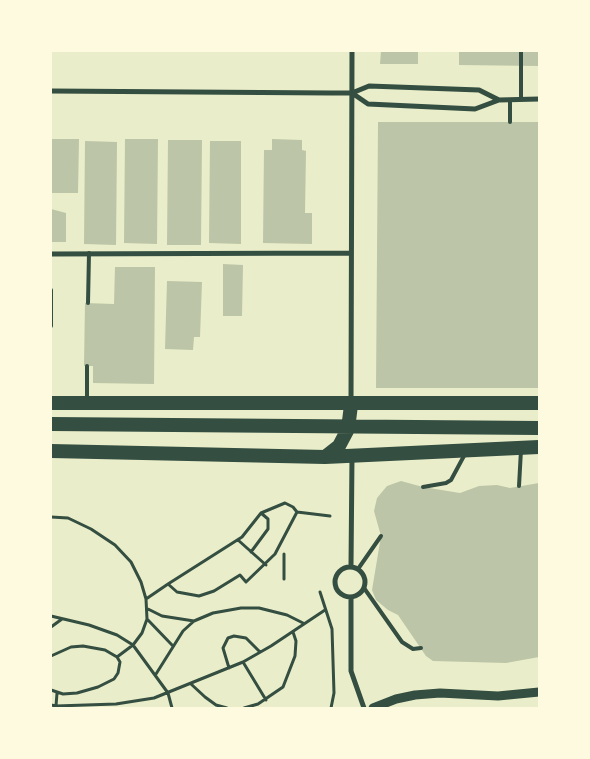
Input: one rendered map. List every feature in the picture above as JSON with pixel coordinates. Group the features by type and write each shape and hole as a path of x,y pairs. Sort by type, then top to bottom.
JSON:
{"highway":[{"path":"51,403 351,405 539,403"},
{"path":"325,457 339,446 348,430 351,405"},
{"path":"51,424 539,428"},
{"path":"51,452 325,457 468,449 539,448"}],"street":[{"path":"351,405 352,51"},
{"path":"51,91 352,93 368,86 479,90 499,100"},
{"path":"352,93 368,104 475,109 499,100 539,99"},
{"path":"51,254 350,253"},
{"path":"352,456 352,566"},
{"path":"352,566 358,569 364,578 364,588 356,596 351,597 338,592 334,582 339,570 352,566"},
{"path":"351,597 350,661 354,680 364,708"},
{"path":"373,708 396,699 415,695 440,693 498,696 539,692"}],"lane":[{"path":"521,51 521,99"},
{"path":"510,100 510,122"},
{"path":"88,304 89,253"},
{"path":"51,290 51,326"},
{"path":"87,366 87,403"},
{"path":"519,486 521,447"},
{"path":"424,487 446,483 451,480 468,449"},
{"path":"358,569 381,536"},
{"path":"364,588 402,642 413,648 421,648"}],"path":[{"path":"146,599 238,540 262,513 285,503 293,507 296,512"},
{"path":"296,512 330,516"},
{"path":"168,584 177,592 199,596 214,592 240,575 246,582 266,565 275,554 296,512"},
{"path":"251,552 268,529 268,520 262,513"},
{"path":"51,517 68,518 91,529 115,545 131,562 146,599 147,619 142,633 134,645 117,656"},
{"path":"238,540 266,565"},
{"path":"275,554 284,555 284,579"},
{"path":"320,592 325,610 331,622 334,693 332,708"},
{"path":"156,674 177,637 194,622 213,613 250,608 276,611 303,623"},
{"path":"148,609 162,616 194,622"},
{"path":"51,705 116,704 144,700 168,693 243,662 325,610"},
{"path":"51,616 89,625 134,645 168,693 172,708"},
{"path":"51,627 62,619"},
{"path":"147,619 172,645"},
{"path":"244,708 266,700 283,687 289,676 295,656 296,642 293,632"},
{"path":"229,668 223,648 228,638 234,636 246,638 260,652"},
{"path":"51,656 71,647 83,646 105,650 117,656 120,662 118,673 106,684 77,694 57,693 51,690"},
{"path":"243,662 266,700"},
{"path":"191,684 216,705 227,708"},
{"path":"56,706 57,693"}],"building":[{"path":"381,51 418,51 418,64 380,64"},
{"path":"459,51 539,51 539,66 459,65"},
{"path":"378,122 539,122 539,388 376,388"},
{"path":"51,139 79,139 78,193 51,193"},
{"path":"125,139 158,139 157,244 124,243"},
{"path":"272,139 302,140 302,150 306,151 305,213 312,213 312,244 263,243 264,150 272,150"},
{"path":"168,140 202,140 201,245 167,245"},
{"path":"85,141 117,142 116,245 84,244"},
{"path":"210,141 241,141 241,244 209,243"},
{"path":"51,209 66,213 66,242 51,242"},
{"path":"223,264 243,265 242,316 223,316"},
{"path":"115,267 155,267 154,384 93,383 93,366 84,366 85,303 114,304"},
{"path":"167,281 202,282 200,337 194,337 193,350 165,349"},
{"path":"401,481 460,493 479,486 497,485 510,488 539,483 539,657 506,663 433,661 426,656 398,615 388,610 376,600 372,590 381,536 374,511 377,498 387,486"}]}
